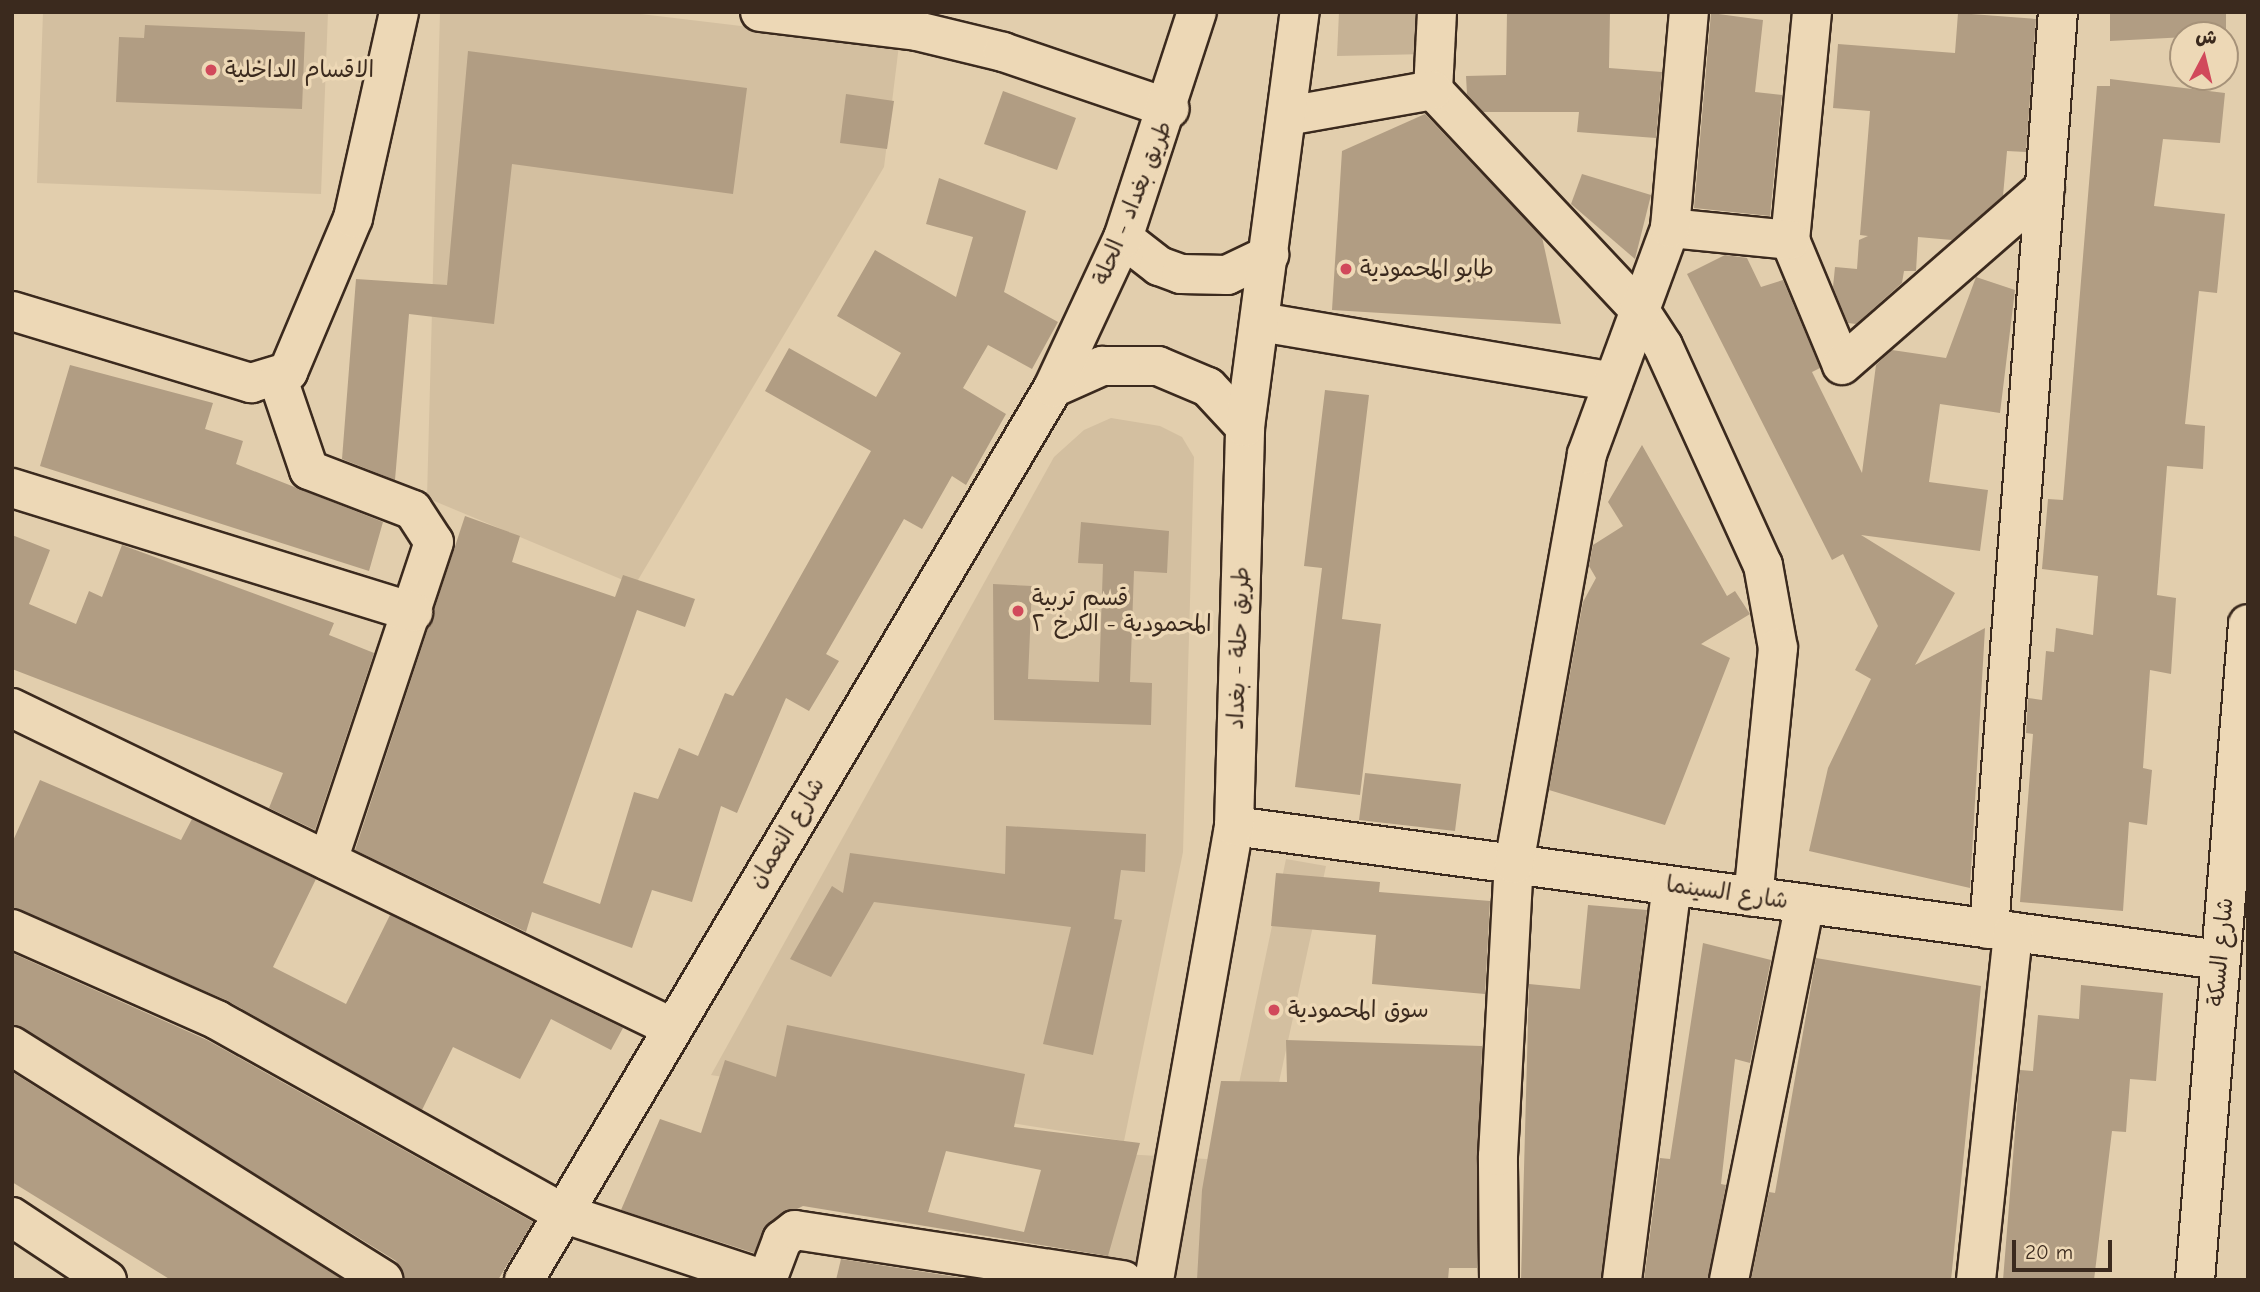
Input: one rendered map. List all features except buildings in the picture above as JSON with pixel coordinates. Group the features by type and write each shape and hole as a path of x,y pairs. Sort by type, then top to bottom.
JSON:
{"street":[{"path":"12,312 251,383 278,379 300,353 353,218 399,12"},
{"path":"760,12 917,31 1003,52 1170,109"},
{"name":"طريق بغداد - الحلة","path":"1052,388 1123,237 1170,109 1197,12"},
{"name":"طريق حلة - بغداد","path":"1154,1280 1234,827 1245,427 1300,12"},
{"path":"1437,12 1433,90 1639,309 1663,345 1763,565 1778,648 1753,897"},
{"path":"1499,1280 1498,1156 1514,864 1587,454 1639,309 1660,269 1670,228 1689,12"},
{"path":"1812,12 1790,240 1842,365 2045,188"},
{"path":"1976,1280 2001,930 2058,12"},
{"path":"1287,116 1433,90"},
{"path":"1670,228 1790,240"},
{"path":"1123,237 1158,266 1181,274 1227,275 1269,256"},
{"path":"1260,322 1613,382"},
{"path":"1052,388 1102,366 1158,366 1208,387 1245,427"},
{"path":"278,379 309,470 408,507 428,524 433,552 328,861"},
{"name":"شارع النعمان","path":"524,1280 671,1027 1052,388"},
{"path":"12,488 413,612"},
{"name":"شارع السكة","path":"2194,1280 2248,624"},
{"path":"12,708 671,1027"},
{"name":"شارع السينما","path":"1234,827 2220,960"},
{"path":"1622,1280 1672,886"},
{"path":"1729,1280 1805,904"},
{"path":"12,929 217,1020 562,1213 765,1280 782,1240 795,1230 1123,1280"},
{"path":"12,1046 384,1280"},
{"path":"12,1217 107,1280"}],"shaded area":[{"path":"43,12 328,12 321,194 37,183"},
{"path":"440,12 624,12 899,45 884,167 635,585 427,498"},
{"path":"1339,12 1428,12 1427,54 1337,56"},
{"path":"1111,418 1160,426 1182,437 1194,457 1183,852 1124,1141 711,1075 1054,457 1084,430"},
{"name":"سوق المحمودية","path":"1286,859 1326,866 1236,1280 1094,1280 1124,1154 1223,1160"}],"place":[{"name":"الاقسام الداخلية","path":"211,70"},
{"name":"طابو المحمودية","path":"1346,269"},
{"name":"قسم تربية المحمودية - الكرخ ٢","path":"1018,611"},
{"name":"سوق المحمودية","path":"1274,1010"}]}
